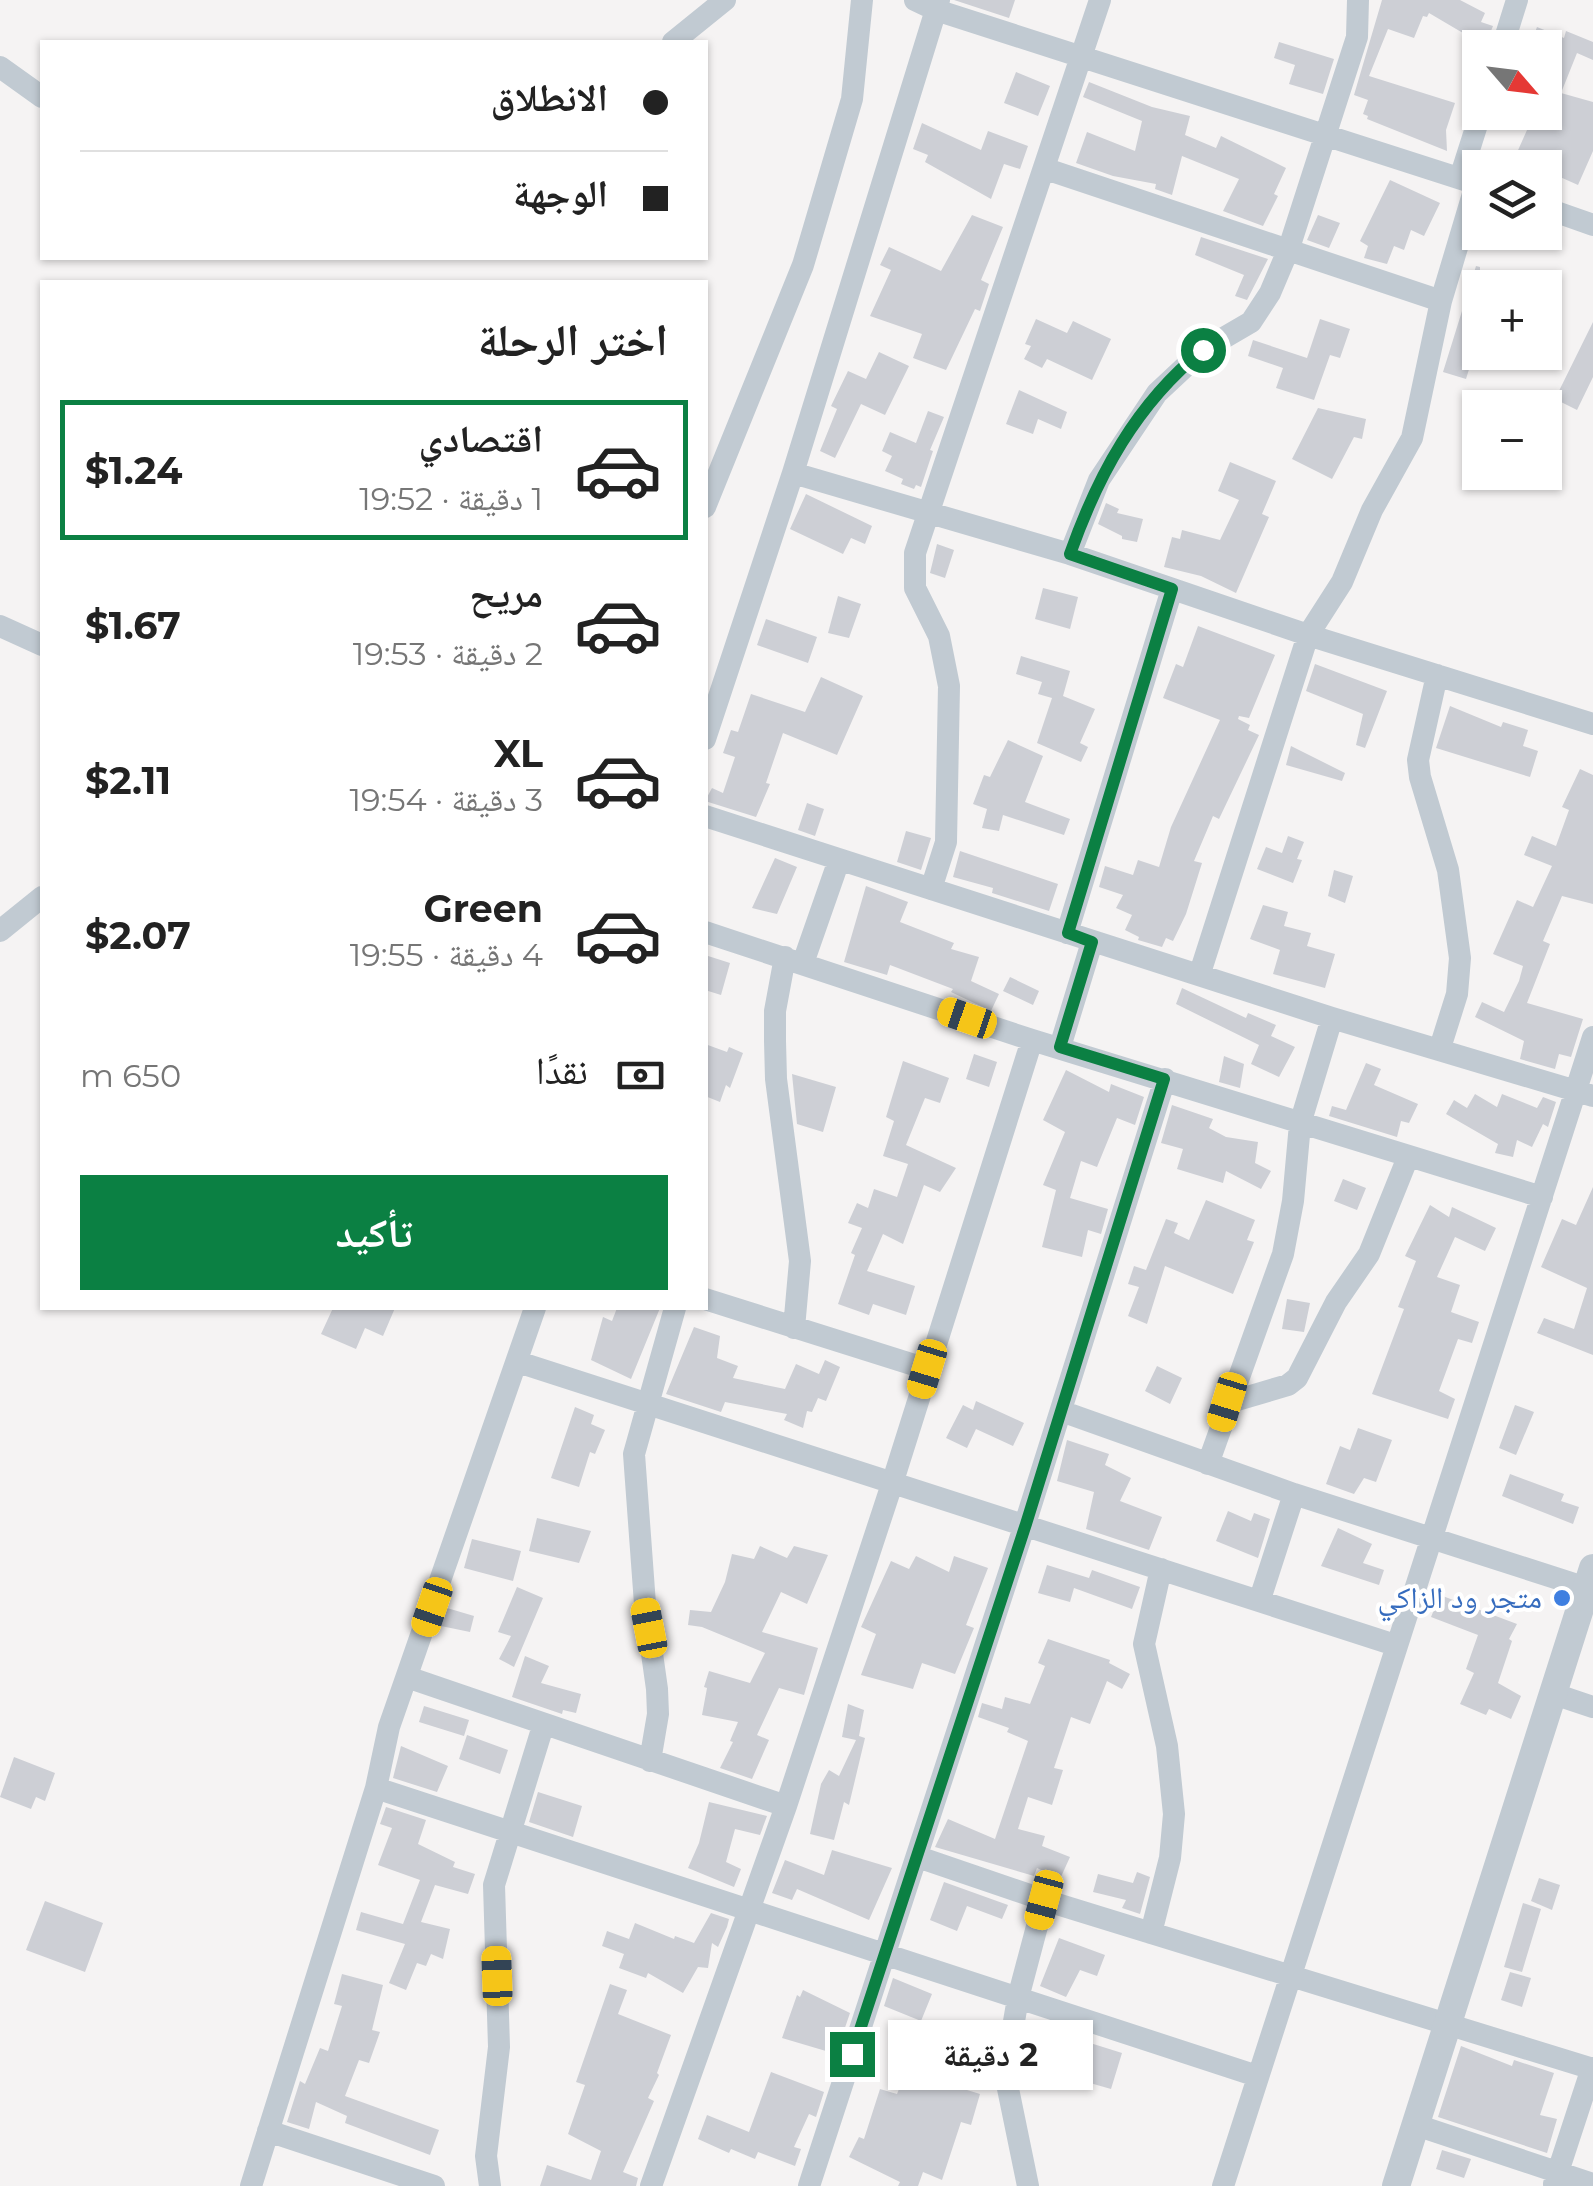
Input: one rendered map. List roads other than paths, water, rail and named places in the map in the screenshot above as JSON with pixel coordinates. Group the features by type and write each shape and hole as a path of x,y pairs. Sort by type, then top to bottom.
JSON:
{"street":[{"path":"674,40 724,0"},
{"path":"708,500 803,265 852,98 862,0"},
{"path":"930,889 946,842 949,686 938,636 915,588 915,553 1100,0"},
{"path":"1070,554 1099,480 1157,393 1203,350 1251,322 1270,292 1289,248 1357,37 1358,0"},
{"path":"1508,30 1517,0"},
{"path":"708,730 793,474 930,3 1081,58 1462,179"},
{"path":"0,67 40,96"},
{"path":"1046,169 1441,302"},
{"path":"1562,214 1593,225"},
{"path":"1200,974 1308,634 1342,582 1372,510 1412,438 1462,221"},
{"path":"793,474 1070,554 1593,724"},
{"path":"1068,933 1172,589"},
{"path":"0,626 40,644"},
{"path":"1437,676 1418,760 1448,870 1460,958 1457,994 1440,1048"},
{"path":"708,817 1332,1018 1585,1093"},
{"path":"794,1328 800,1262 776,1079 776,1011 794,960 839,860"},
{"path":"0,931 40,899"},
{"path":"708,933 1032,1040 1542,1197"},
{"path":"1060,1047 1092,942"},
{"path":"1208,1464 1283,1254 1290,1226 1300,1124 1332,1018"},
{"path":"1222,2186 1542,1197 1585,1093 1593,1037"},
{"path":"651,2186 786,1806 1032,1040"},
{"path":"809,2186 1026,1524 1164,1079"},
{"path":"1227,1402 1288,1385 1297,1378 1336,1302 1369,1254 1408,1156"},
{"path":"708,1300 927,1369"},
{"path":"251,2186 376,1788 388,1727 534,1310"},
{"path":"650,1761 658,1689 644,1604 634,1454 674,1310"},
{"path":"518,1362 1396,1645"},
{"path":"1061,1411 1294,1494 1431,1538 1591,1582 1396,2186"},
{"path":"1260,1599 1294,1494"},
{"path":"1152,1933 1170,1858 1174,1814 1167,1746 1144,1644 1162,1569"},
{"path":"407,1677 786,1806"},
{"path":"1554,1694 1593,1707"},
{"path":"490,2186 486,2156 500,2047 494,1885 544,1726"},
{"path":"376,1788 1257,2076"},
{"path":"918,1857 1044,1900 1592,2068 1555,2179"},
{"path":"1028,2186 1005,2074 1018,1998 1044,1900"},
{"path":"1416,2125 1555,2179 1593,2184"},
{"path":"268,2132 434,2186"}],"place":[{"name":"متجر ود الزاكي","path":"1562,1598"}]}
